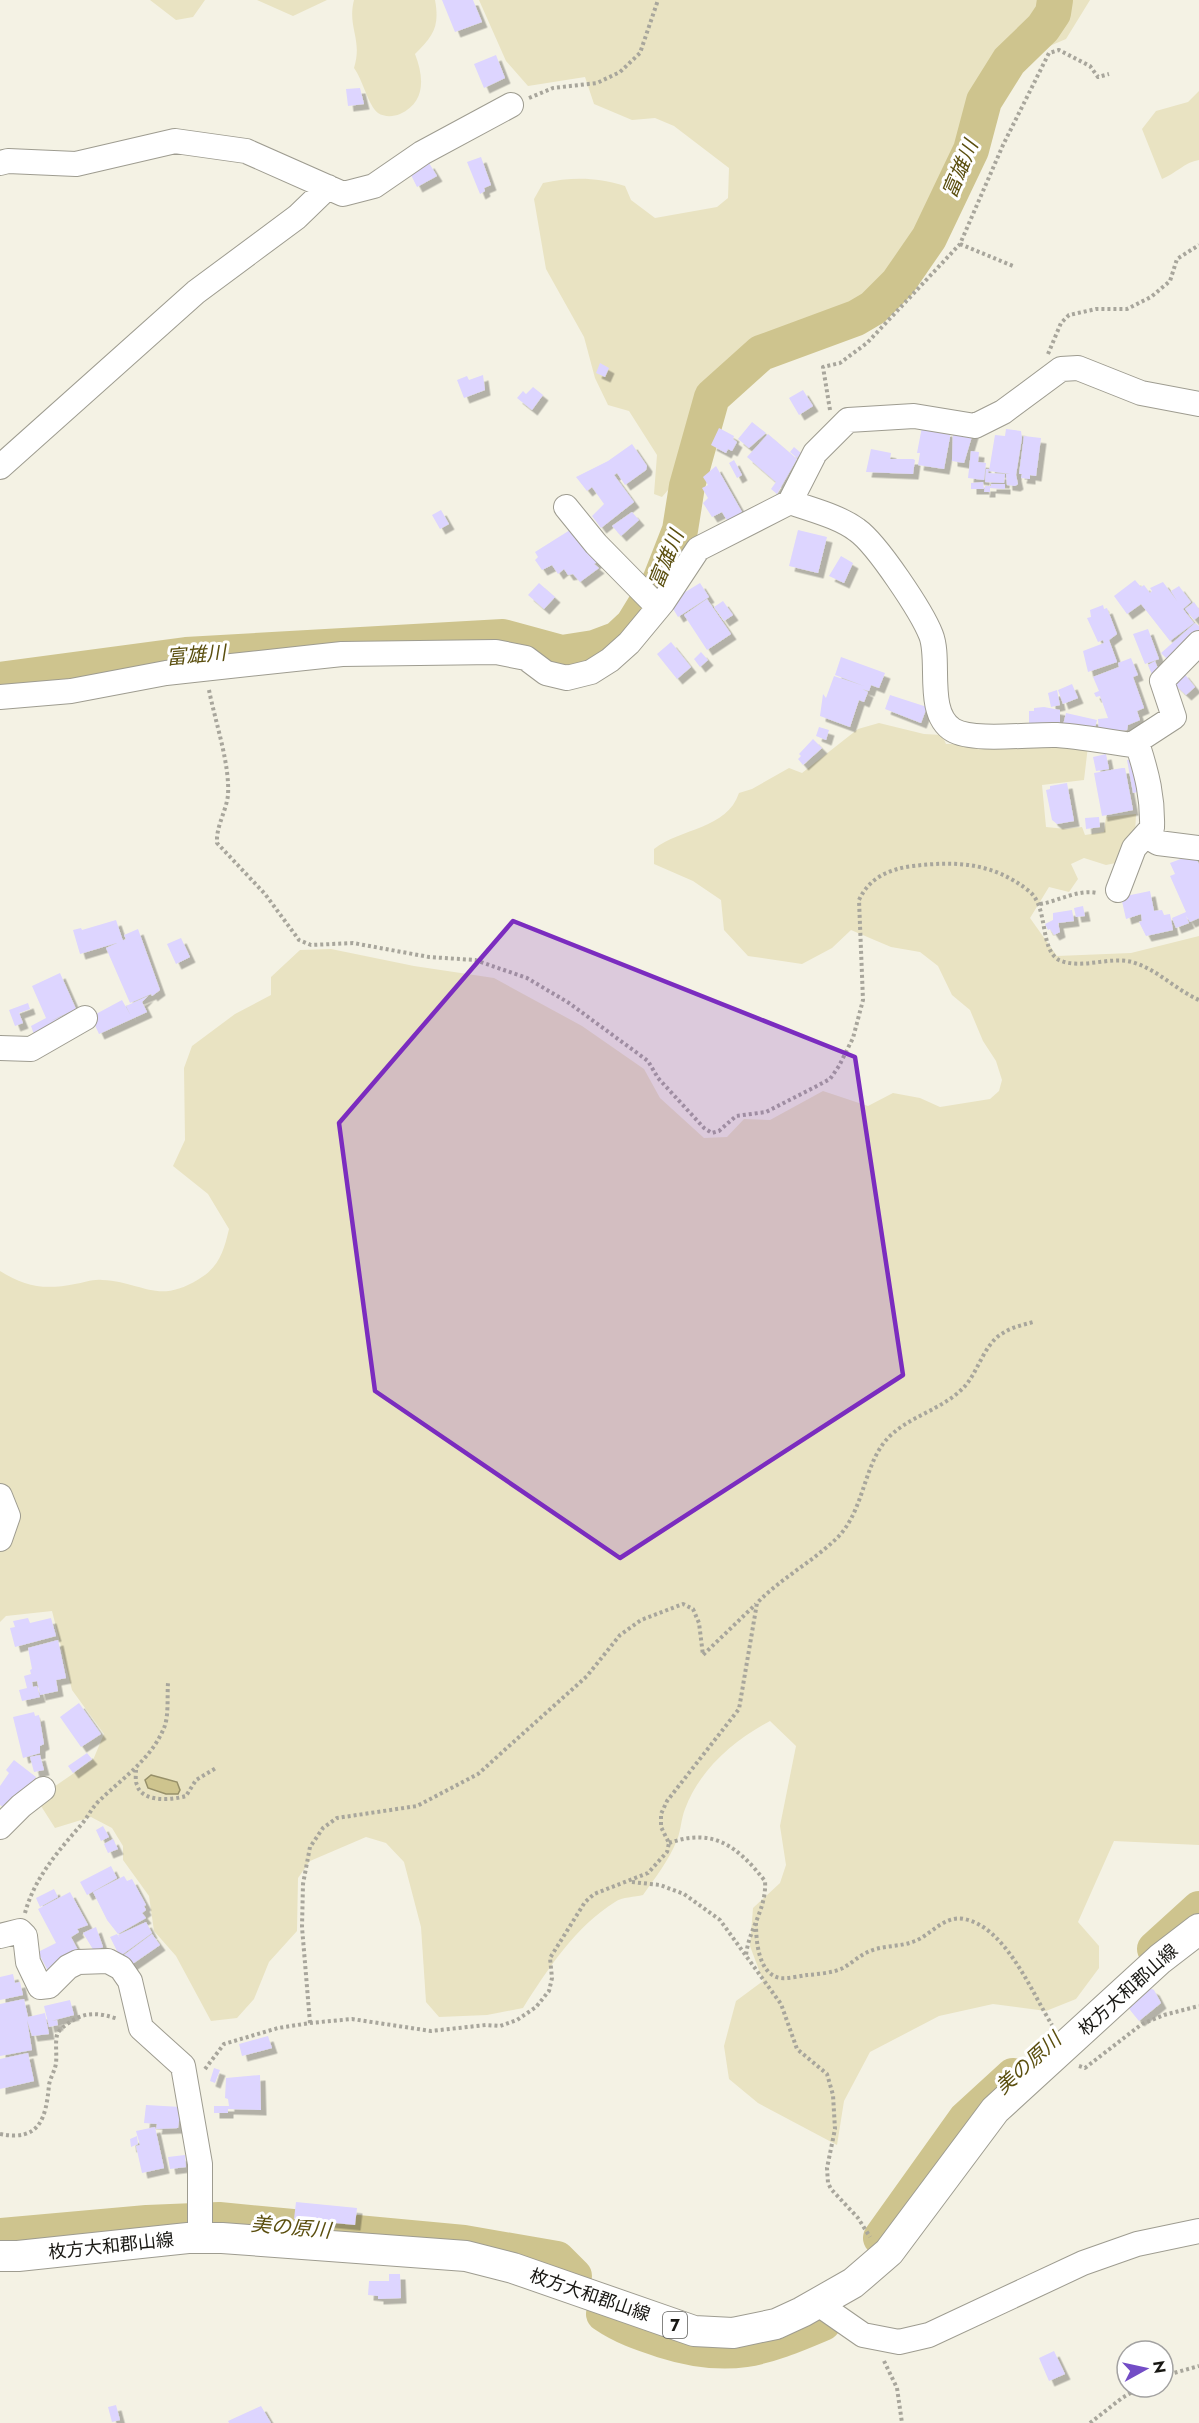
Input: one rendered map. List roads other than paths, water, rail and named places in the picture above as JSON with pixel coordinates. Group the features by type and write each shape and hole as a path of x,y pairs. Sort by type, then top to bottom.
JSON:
{"main road":[{"name":"枚方大和郡山線","path":"0,2256 200,2238 466,2256 513,2268 694,2331 733,2333 776,2324 853,2283 881,2259 995,2110 1160,1959 1199,1929"}],"street":[{"path":"0,163 8,161 76,164 175,141 246,151 343,194 374,186 423,153 511,105"},
{"path":"0,467 196,292 297,217 327,187"},
{"path":"0,697 71,691 204,669 342,654 495,652 526,658 546,673 567,678 591,672 610,660 629,643 658,608 698,549 790,502 815,453 848,420 914,416 975,426 1003,412 1061,369 1078,368 1141,393 1199,404"},
{"path":"790,502 824,514 858,530 881,557 931,636 935,696 943,719 951,729 973,737 1058,735 1138,746 1153,803 1152,828 1134,848 1118,890"},
{"path":"566,507 596,544 658,608"},
{"path":"1131,745 1174,717 1162,681 1199,643"},
{"path":"1146,836 1158,843 1199,848"},
{"path":"0,1048 31,1049 85,1018"},
{"path":"0,1496 8,1516 0,1539"},
{"path":"0,1827 21,1806 43,1789"},
{"path":"10,1933 25,1936 31,1968 40,1987 48,1986 68,1966 78,1962 108,1961 121,1968 130,1981 141,2028 183,2066 200,2164 200,2238"},
{"path":"817,2303 863,2335 899,2342 929,2335 1083,2263 1137,2244 1199,2231"}],"waterway":[{"name":"富雄川","path":"0,680 186,655 503,637 562,653 594,648 618,639 633,625 660,581 680,530 687,486 712,397 761,353 856,318 873,308 898,283 929,238 971,150 984,101 1009,61 1043,28 1053,13 1055,0"},
{"name":"美の原川","path":"1155,1949 1199,1909"},
{"name":"美の原川","path":"881,2238 966,2119 1013,2076"},
{"name":"美の原川","path":"0,2236 147,2223 219,2220 464,2243 557,2259 574,2276"},
{"name":"美の原川","path":"604,2314 618,2323 663,2340 707,2350 727,2351 782,2340 823,2323"}]}
